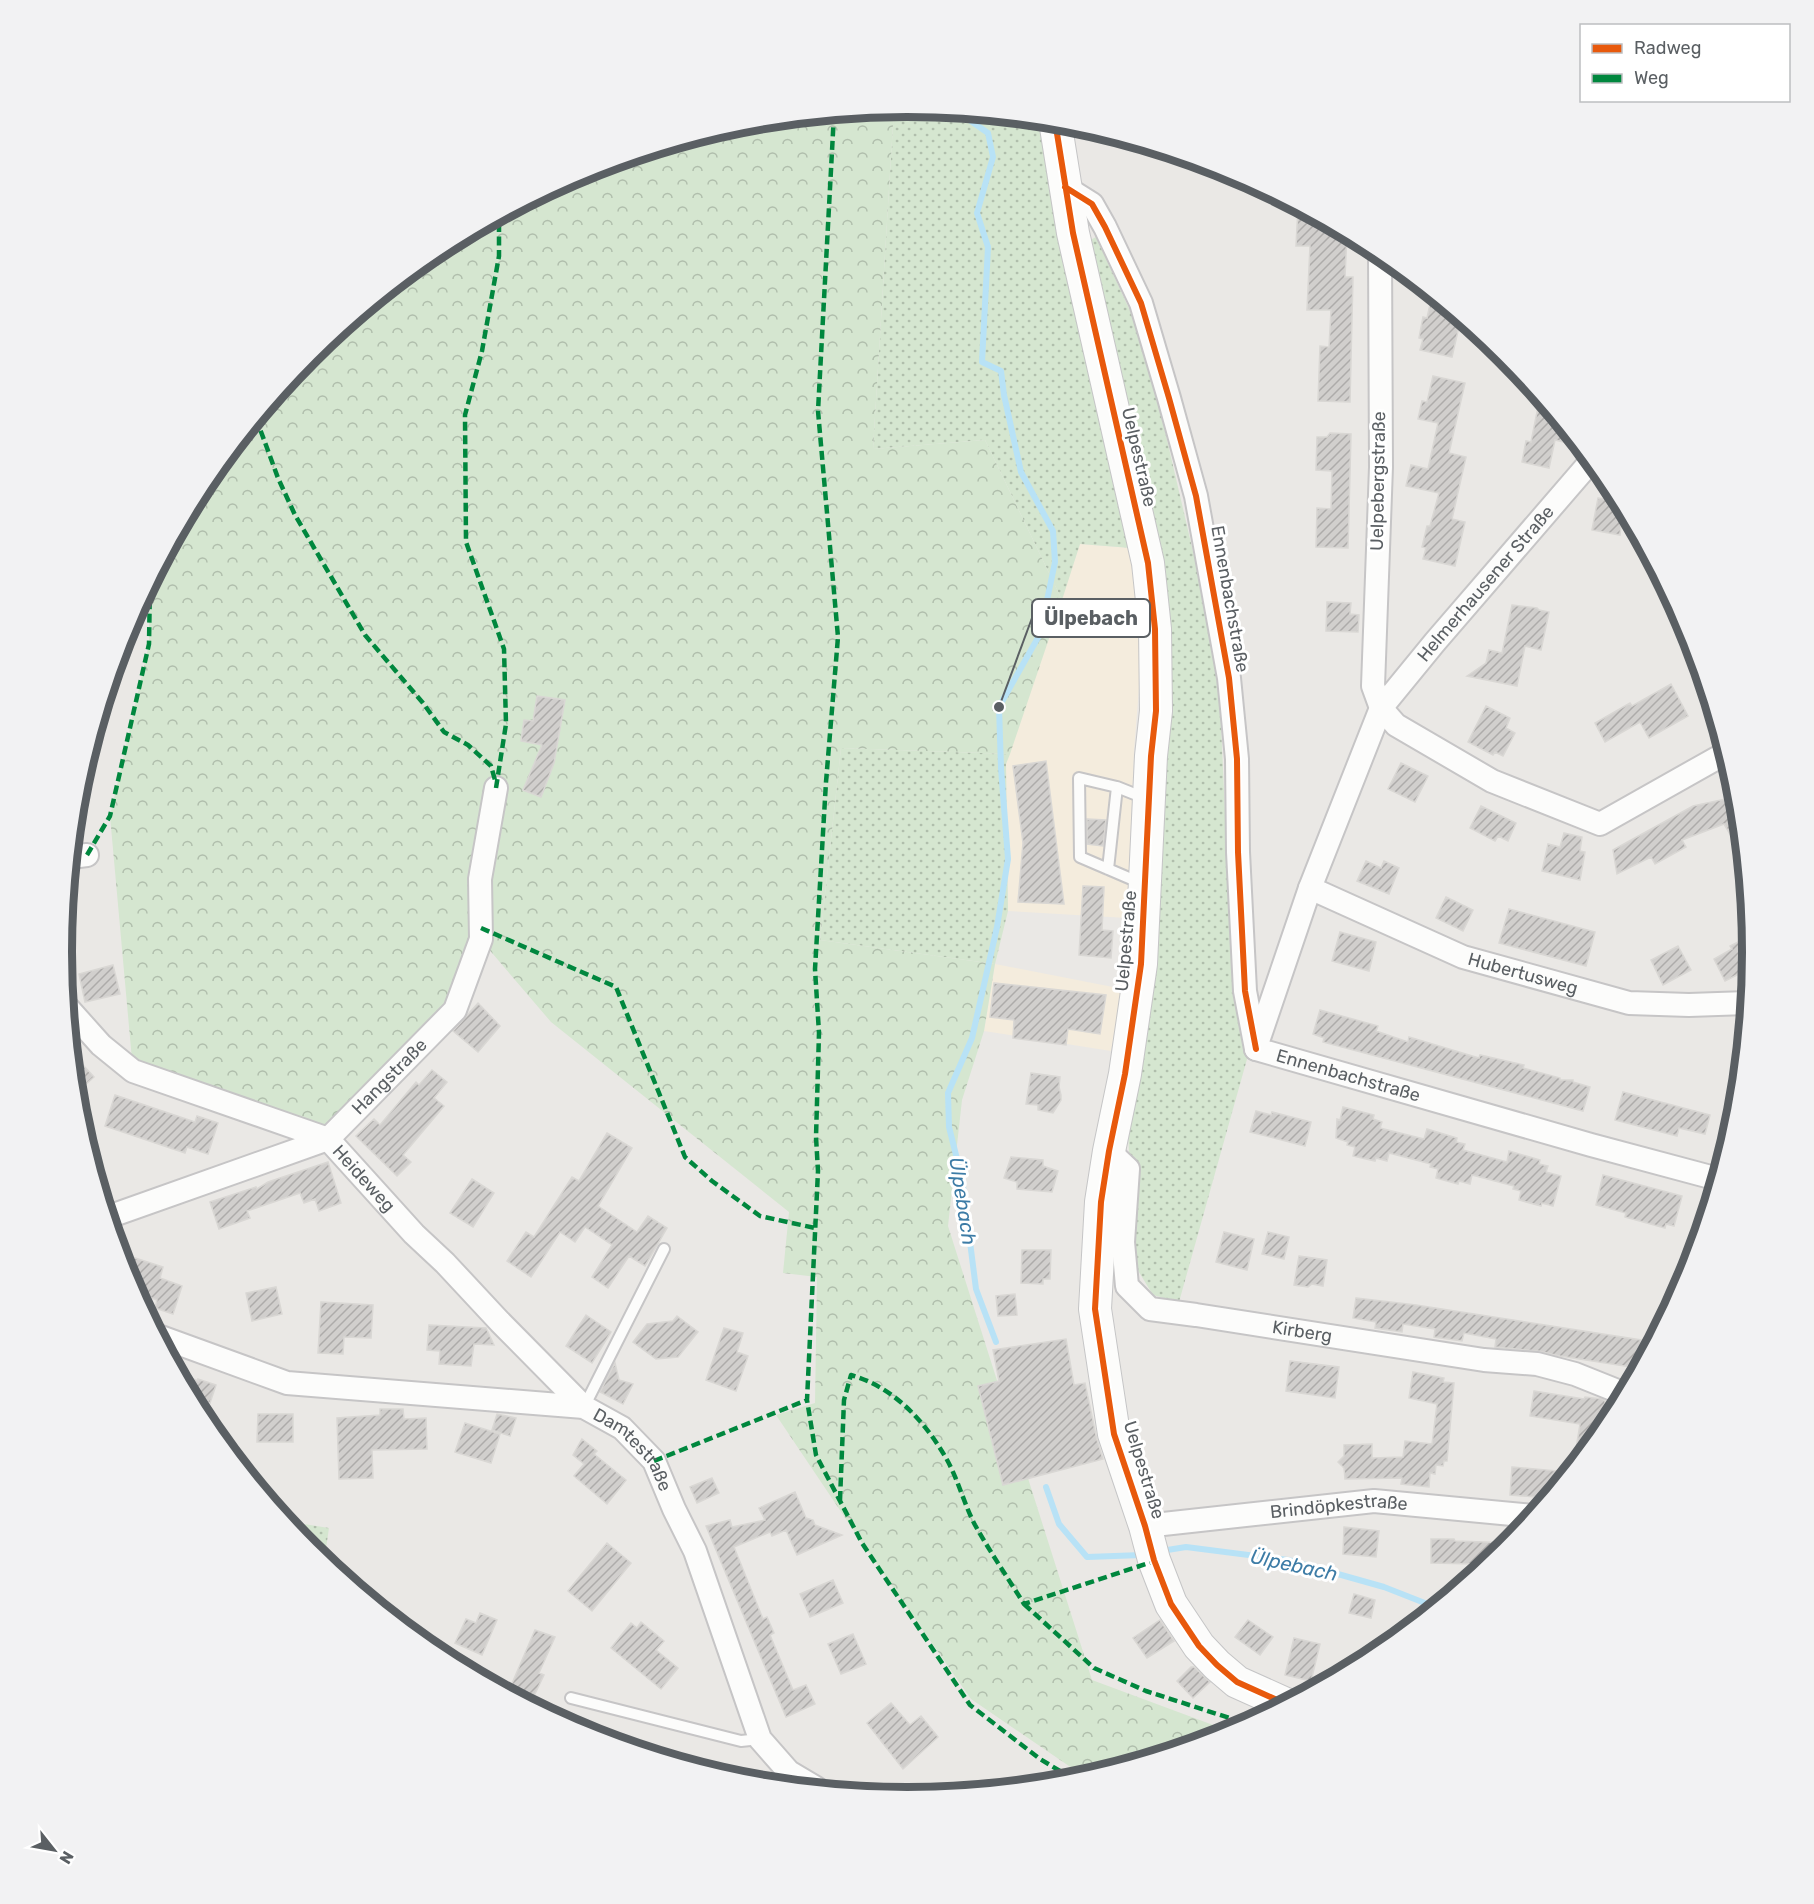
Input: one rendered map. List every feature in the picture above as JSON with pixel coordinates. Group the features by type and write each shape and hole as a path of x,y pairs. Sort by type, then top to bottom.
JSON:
{"main road":[{"name":"Uelpestraße","path":"1056,131 1072,233 1148,563 1155,629 1156,711 1151,756 1141,964 1125,1074 1101,1202 1095,1309 1114,1434 1171,1604 1198,1646 1237,1682 1278,1700"}],"street":[{"name":"Ennenbachstraße","path":"1065,187 1092,204 1141,303 1196,495 1229,678 1237,759 1238,852 1245,991 1256,1049 1711,1177"},
{"name":"Uelpebergstraße","path":"1380,265 1381,467 1373,686 1381,708"},
{"name":"Helmerhausener Straße","path":"1381,708 1586,467"},
{"path":"1256,1049 1310,888 1381,708 1396,725 1492,781 1600,824 1719,757"},
{"name":"Hangstraße","path":"115,1216 328,1139 455,1010 481,939 480,879 496,788"},
{"name":"Hubertusweg","path":"1310,888 1463,957 1629,1003 1740,1004"},
{"name":"Heideweg","path":"75,1016 101,1045 133,1071 328,1139 414,1234 446,1263 500,1322 584,1407"},
{"name":"Kirberg","path":"1109,1151 1128,1169 1123,1242 1127,1286 1150,1310 1207,1316 1484,1360 1537,1364 1575,1374 1617,1391"},
{"name":"Damtestraße","path":"168,1340 287,1383 584,1407 622,1428 654,1461 695,1551 760,1739 789,1772 803,1780"},
{"name":"Brindöpkestraße","path":"1150,1542 1374,1501 1523,1515"}],"lane":[{"path":"1146,885 1080,857 1079,778 1117,787 1149,800"},
{"path":"1108,869 1117,787"},
{"path":"584,1407 664,1249"},
{"path":"571,1698 741,1741 760,1739"}],"shaded area":[{"path":"1080,544 1131,548 1142,650 1134,750 1127,918 1008,911 1006,764"},
{"path":"995,964 1123,989 1111,1051 984,1031"}],"green space":[{"path":"893,117 962,119 1046,129 1131,548 1080,544 1062,600 985,440 873,449"},
{"path":"893,117 873,449 985,440 1062,600 1010,754 841,748 820,940 995,964 984,1031 962,1100 948,1226 1092,1680 1218,1727 1123,1759 1075,1770 971,1699 776,1415 815,1403 817,1277 783,1273 789,1212 551,1022 481,940 455,1010 328,1139 133,1071 110,816 149,644 149,603 158,583 184,534 213,488 245,444 279,401 356,324 443,258 538,203 639,161 691,145 744,133 798,124"},
{"path":"1096,237 1144,341 1218,659 1231,944 1249,1052 1179,1302 1153,1295 1134,1264 1128,1131 1165,694 1083,244"},
{"path":"841,748 1010,754 1006,764 1008,911 995,964 820,940"},
{"path":"299,1523 329,1528 326,1550"}],"building":[{"path":"1298,215 1347,243 1345,277 1353,277 1350,402 1318,401 1320,346 1329,347 1331,310 1307,310 1310,246 1296,246"},
{"path":"1430,302 1459,325 1452,357 1420,350 1423,339 1419,338 1423,317 1427,318"},
{"path":"1433,376 1465,383 1449,453 1466,457 1452,519 1465,522 1455,566 1423,559 1426,548 1422,547 1427,526 1430,526 1439,493 1406,486 1411,465 1428,469 1438,423 1418,419 1422,401 1427,402"},
{"path":"1538,405 1568,443 1555,440 1549,468 1522,462 1526,441 1531,442"},
{"path":"1330,433 1351,434 1348,548 1316,547 1317,508 1331,509 1332,471 1316,470 1317,437 1327,437"},
{"path":"1598,498 1608,500 1622,521 1620,535 1592,530"},
{"path":"1327,602 1351,603 1350,614 1359,615 1358,632 1326,631"},
{"path":"1512,605 1549,612 1541,650 1525,646 1517,686 1467,676 1486,663 1489,650 1502,653"},
{"path":"1671,684 1688,716 1649,738 1640,722 1605,742 1595,723 1630,703 1632,706"},
{"path":"537,696 565,700 554,763 541,797 523,790 542,745 521,741 524,720 533,721"},
{"path":"1486,706 1510,718 1506,728 1515,733 1503,756 1495,752 1493,755 1468,742"},
{"path":"1046,761 1064,904 1018,902 1023,843 1013,766"},
{"path":"1401,763 1428,776 1415,802 1388,789"},
{"path":"1728,799 1735,842 1724,824 1682,840 1686,847 1655,864 1651,857 1617,874 1613,850 1693,806"},
{"path":"1481,806 1516,823 1508,841 1498,836 1495,841 1470,828"},
{"path":"1087,819 1106,820 1103,846 1087,844"},
{"path":"1564,833 1582,837 1580,851 1585,852 1580,880 1542,871 1548,844 1560,847"},
{"path":"1366,861 1381,868 1384,861 1399,868 1389,894 1357,881"},
{"path":"1083,886 1104,887 1102,930 1113,931 1111,958 1079,955"},
{"path":"1446,897 1473,910 1463,931 1436,918"},
{"path":"1509,909 1595,932 1586,966 1499,943"},
{"path":"1340,932 1376,942 1369,971 1332,961"},
{"path":"1742,940 1741,973 1725,981 1714,959 1732,949 1730,946"},
{"path":"1678,946 1691,970 1663,985 1651,960"},
{"path":"113,965 120,994 85,1002 79,974"},
{"path":"994,983 1106,995 1100,1034 1068,1029 1066,1045 1013,1038 1014,1020 990,1017"},
{"path":"478,1003 500,1026 478,1052 453,1031"},
{"path":"1320,1010 1378,1026 1376,1031 1408,1042 1409,1037 1479,1058 1480,1055 1524,1065 1523,1068 1560,1078 1560,1080 1573,1080 1573,1082 1590,1087 1583,1111 1323,1042 1324,1038 1313,1034"},
{"path":"79,1061 94,1077 83,1087"},
{"path":"432,1070 447,1082 434,1098 444,1106 403,1155 411,1162 397,1176 356,1136 374,1119 380,1125 416,1082 419,1085"},
{"path":"1031,1073 1060,1077 1061,1100 1053,1113 1038,1110 1038,1105 1026,1104"},
{"path":"1623,1092 1710,1115 1705,1134 1679,1128 1677,1136 1615,1120"},
{"path":"115,1095 195,1122 197,1116 218,1123 208,1154 187,1147 185,1153 105,1126"},
{"path":"1343,1107 1374,1115 1373,1119 1382,1122 1380,1128 1424,1139 1427,1129 1457,1138 1456,1142 1465,1144 1463,1150 1507,1162 1509,1151 1540,1160 1539,1164 1548,1166 1546,1172 1561,1176 1553,1206 1542,1203 1541,1206 1519,1200 1521,1191 1513,1189 1514,1186 1472,1175 1470,1184 1459,1181 1458,1184 1436,1178 1438,1169 1430,1167 1431,1164 1389,1153 1387,1161 1353,1156 1355,1147 1336,1138 1337,1119 1340,1120"},
{"path":"1256,1111 1271,1115 1272,1112 1311,1122 1305,1146 1250,1132"},
{"path":"607,1133 632,1148 598,1206 637,1232 648,1216 667,1228 645,1266 629,1256 608,1288 592,1277 612,1245 585,1227 575,1242 560,1232 531,1277 507,1261 526,1232 534,1237 572,1177 579,1181"},
{"path":"1011,1157 1043,1160 1043,1166 1058,1171 1052,1192 1017,1189 1017,1182 1004,1178"},
{"path":"328,1162 341,1203 319,1211 315,1199 304,1203 300,1193 247,1211 250,1218 219,1229 210,1202 256,1187 257,1189 268,1182"},
{"path":"1603,1175 1682,1196 1674,1226 1666,1224 1665,1228 1625,1217 1626,1213 1596,1205"},
{"path":"472,1179 494,1193 473,1227 450,1213"},
{"path":"1224,1232 1254,1239 1247,1270 1216,1262"},
{"path":"1268,1232 1289,1237 1284,1259 1262,1254"},
{"path":"1022,1250 1051,1250 1050,1279 1043,1279 1043,1284 1021,1283"},
{"path":"130,1256 163,1267 160,1278 182,1286 173,1314 155,1308 157,1300 147,1296"},
{"path":"1299,1256 1327,1260 1323,1286 1294,1285"},
{"path":"276,1287 282,1314 252,1321 246,1293"},
{"path":"1015,1294 1017,1315 998,1316 996,1296"},
{"path":"1356,1298 1416,1305 1641,1340 1639,1353 1632,1367 1538,1351 1495,1347 1496,1339 1464,1333 1462,1341 1434,1337 1435,1329 1403,1324 1402,1332 1375,1328 1376,1322 1353,1318"},
{"path":"321,1302 373,1305 371,1338 344,1337 343,1354 318,1353"},
{"path":"586,1315 611,1332 592,1363 566,1346"},
{"path":"677,1316 698,1332 678,1357 656,1359 633,1342 647,1324 673,1321"},
{"path":"429,1325 486,1328 494,1345 474,1344 471,1366 439,1364 440,1351 427,1350"},
{"path":"724,1328 743,1333 737,1352 748,1356 736,1391 706,1380"},
{"path":"1066,1339 1074,1385 1085,1383 1103,1459 1003,1485 978,1386 999,1381 993,1350"},
{"path":"1290,1361 1339,1367 1335,1398 1286,1391"},
{"path":"615,1363 619,1380 633,1384 623,1404 600,1392"},
{"path":"1413,1372 1444,1378 1443,1382 1454,1383 1447,1461 1444,1461 1443,1466 1436,1465 1435,1474 1430,1473 1429,1487 1401,1484 1402,1478 1345,1479 1344,1468 1338,1462 1344,1456 1344,1445 1372,1444 1372,1458 1403,1457 1405,1441 1432,1444 1437,1404 1409,1398"},
{"path":"189,1377 216,1385 210,1403 204,1401"},
{"path":"1534,1391 1584,1399 1585,1397 1602,1399 1607,1406 1576,1451 1580,1424 1530,1416"},
{"path":"380,1409 403,1409 404,1419 426,1418 427,1449 372,1450 373,1478 339,1479 337,1418 380,1415"},
{"path":"258,1414 293,1414 293,1442 257,1442"},
{"path":"497,1414 516,1418 510,1436 492,1430"},
{"path":"465,1423 500,1434 491,1463 455,1452"},
{"path":"582,1439 597,1451 594,1454 626,1480 607,1504 574,1476 584,1464 573,1455"},
{"path":"1512,1467 1560,1471 1539,1497 1510,1495"},
{"path":"712,1478 719,1493 697,1503 690,1487"},
{"path":"795,1492 806,1518 813,1520 815,1525 842,1535 797,1555 786,1530 772,1536 770,1532 734,1547 763,1619 767,1617 774,1633 770,1635 793,1690 806,1685 815,1704 786,1717 706,1526 730,1520 732,1527 765,1520 759,1508"},
{"path":"1344,1527 1379,1531 1376,1557 1343,1554"},
{"path":"1431,1539 1497,1542 1480,1558 1477,1558 1474,1564 1431,1563"},
{"path":"607,1543 631,1563 592,1611 568,1591"},
{"path":"833,1580 843,1603 810,1617 800,1594"},
{"path":"1354,1594 1375,1600 1371,1618 1349,1613"},
{"path":"480,1613 497,1620 482,1655 455,1643 466,1619 476,1623"},
{"path":"1160,1620 1174,1641 1147,1658 1133,1638"},
{"path":"1248,1620 1273,1637 1260,1655 1235,1637"},
{"path":"641,1622 664,1641 656,1650 678,1668 661,1689 611,1648 631,1623 637,1628"},
{"path":"535,1630 555,1637 539,1673 544,1675 533,1698 511,1686"},
{"path":"853,1634 866,1664 841,1674 828,1644"},
{"path":"1294,1638 1320,1644 1311,1681 1285,1675"},
{"path":"1191,1667 1194,1667 1210,1682 1193,1698 1177,1681"},
{"path":"891,1703 910,1725 921,1716 938,1737 903,1769 867,1723"}],"waterway":[{"name":"Ülpebach","path":"969,120 988,133 993,157 977,213 988,247 982,362 1001,371 1021,472 1053,531 1055,562 1040,634 999,707 1008,859 997,927 972,1038 948,1093 949,1127 962,1179 976,1289 996,1342"},
{"name":"Ülpebach","path":"1046,1487 1059,1524 1087,1557 1142,1555"},
{"name":"Ülpebach","path":"1161,1551 1186,1547 1288,1560 1384,1587 1428,1604"}],"marked path":[{"path":"834,121 818,411 838,637 826,782 815,969 819,1033 816,1137 818,1171 807,1400 816,1455 862,1543 970,1705 1040,1759 1062,1772"},
{"path":"496,788 506,724 504,649 466,542 465,415 482,351 499,256 499,224"},
{"path":"259,426 278,478 295,515 365,635 423,703 444,732 468,745 491,766 495,780"},
{"path":"87,855 110,816 149,644 150,601"},
{"path":"481,928 616,987 685,1157 712,1181 760,1216 815,1228"},
{"path":"840,1500 844,1400 851,1375 866,1380 894,1397 928,1431 950,1466 975,1525 1024,1604 1155,1561"},
{"path":"654,1461 807,1400"},
{"path":"1024,1604 1094,1668 1146,1691 1235,1720"}],"cycle path":[{"path":"1057,131 1073,233 1148,563 1155,629 1156,711 1151,756 1141,964 1125,1074 1101,1202 1095,1309 1114,1434 1154,1560 1171,1604 1199,1646 1217,1665 1237,1682 1278,1700"},
{"path":"1065,187 1092,204 1141,303 1196,496 1229,678 1237,759 1238,852 1245,991 1256,1049"}],"place":[{"name":"Ülpebach","path":"999,707"}]}
